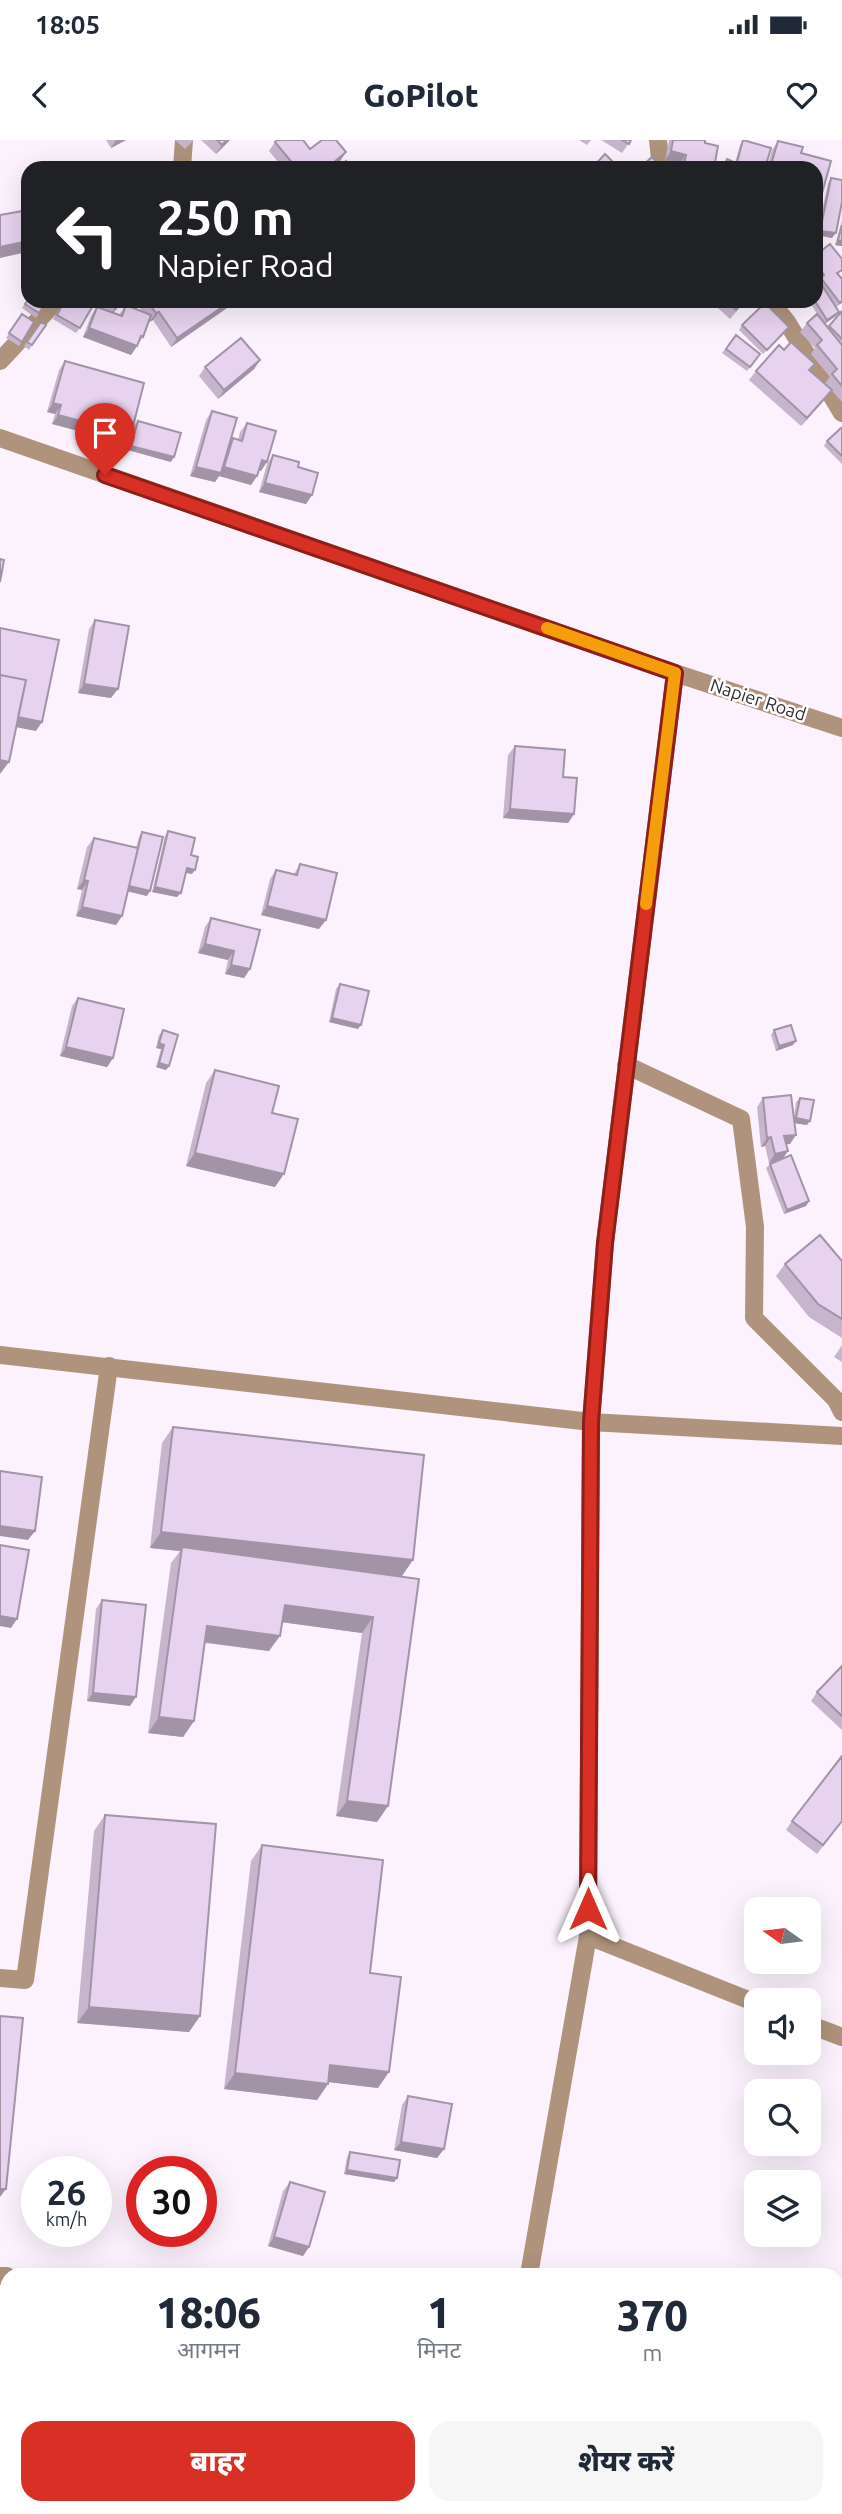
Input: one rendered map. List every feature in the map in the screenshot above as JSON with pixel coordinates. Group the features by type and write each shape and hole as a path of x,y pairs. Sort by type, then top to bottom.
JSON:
{"street":[{"path":"182,161 184,140"},
{"path":"658,140 660,161"},
{"path":"0,361 49,308"},
{"path":"776,308 787,322 842,413"},
{"name":"Napier Road","path":"0,438 675,673 842,728"},
{"path":"530,2268 587,1936 591,1422 605,1243 675,673"},
{"path":"626,1065 741,1119 755,1227 754,1318 836,1401 842,1412"},
{"path":"0,1355 591,1422 842,1436"},
{"path":"0,1978 24,1980 109,1366"},
{"path":"587,1936 744,1998"},
{"path":"821,2029 842,2038"}],"building":[{"path":"303,140 310,149 322,140 336,140 346,152 335,161 291,161 275,142"},
{"path":"673,140 705,140 705,143 718,146 715,161 685,161 686,155 671,151"},
{"path":"743,140 771,148 767,161 737,161"},
{"path":"778,141 803,147 801,153 831,161 823,190 823,161 772,161"},
{"path":"605,154 612,161 598,161"},
{"path":"831,178 842,180 842,202 836,233 823,231 823,217"},
{"path":"21,211 21,242 0,247 0,215"},
{"path":"842,225 842,241 838,240"},
{"path":"830,244 842,259 842,270 837,273 842,279 840,303 823,281 823,250"},
{"path":"823,287 839,312 827,320 819,308 823,308"},
{"path":"60,308 92,308 80,328 57,315"},
{"path":"97,308 122,316 125,308 134,308 151,315 137,346 89,328"},
{"path":"152,308 221,308 177,338 159,312 156,313"},
{"path":"760,308 770,308 789,327 767,350 742,325"},
{"path":"842,311 842,339 829,326"},
{"path":"22,314 34,322 22,342 9,333"},
{"path":"817,314 842,345 842,386 832,374 837,369 817,345 822,340 807,323"},
{"path":"41,322 46,325 32,345 27,342"},
{"path":"736,335 760,354 750,367 726,349"},
{"path":"241,338 260,360 224,390 205,367"},
{"path":"791,342 815,364 809,370 832,390 807,418 756,371 779,345 784,350"},
{"path":"65,361 144,383 131,434 58,415 61,405 53,403"},
{"path":"212,411 237,418 221,473 196,467"},
{"path":"138,421 181,433 174,457 131,446"},
{"path":"247,423 276,431 267,462 262,460 257,476 224,467 233,438 242,441"},
{"path":"842,429 842,456 827,441"},
{"path":"273,455 299,462 298,467 318,473 312,495 265,483"},
{"path":"0,559 4,560 0,582"},
{"path":"95,620 129,626 118,689 84,684"},
{"path":"0,628 59,640 42,722 18,717 26,680 0,675"},
{"path":"0,675 26,680 9,762 0,760"},
{"path":"515,746 565,750 563,777 577,778 574,814 510,809"},
{"path":"168,831 195,838 191,855 198,857 195,870 187,868 181,893 155,887"},
{"path":"142,832 163,837 150,891 129,886"},
{"path":"94,838 138,848 122,916 82,907 88,881 84,880"},
{"path":"300,864 337,873 326,920 267,906 276,870 297,875"},
{"path":"211,918 260,930 250,969 231,965 234,951 205,944"},
{"path":"340,984 369,991 361,1025 332,1018"},
{"path":"78,998 124,1009 113,1058 66,1047"},
{"path":"791,1025 796,1041 779,1046 774,1030"},
{"path":"163,1030 178,1035 169,1066 159,1063 164,1045 159,1043"},
{"path":"215,1070 279,1086 272,1113 298,1119 284,1174 195,1153"},
{"path":"791,1095 796,1135 784,1136 788,1151 775,1154 771,1137 767,1138 763,1098"},
{"path":"800,1098 814,1100 810,1121 796,1118"},
{"path":"791,1155 809,1201 787,1210 770,1164"},
{"path":"820,1235 842,1261 842,1319 818,1304 785,1264"},
{"path":"173,1427 424,1455 413,1560 161,1532"},
{"path":"0,1471 42,1477 35,1531 0,1526"},
{"path":"0,1545 29,1550 17,1619 0,1616"},
{"path":"182,1547 419,1579 388,1806 347,1801 373,1617 285,1605 280,1636 207,1626 194,1721 159,1717"},
{"path":"102,1600 146,1605 136,1697 93,1693"},
{"path":"842,1666 842,1716 817,1692"},
{"path":"842,1756 842,1821 823,1845 792,1821"},
{"path":"105,1815 216,1824 200,2016 89,2007"},
{"path":"262,1845 383,1860 370,1973 401,1977 389,2072 330,2065 328,2084 235,2073"},
{"path":"0,2016 23,2018 6,2189 0,2189"},
{"path":"408,2096 452,2104 444,2149 401,2142"},
{"path":"350,2152 400,2160 397,2178 347,2170"},
{"path":"290,2182 325,2192 309,2247 274,2237"}],"slow traffic":[{"path":"547,628 675,673 646,904"}],"route":[{"path":"105,475 675,673 605,1243 591,1422 588,1909"}]}
